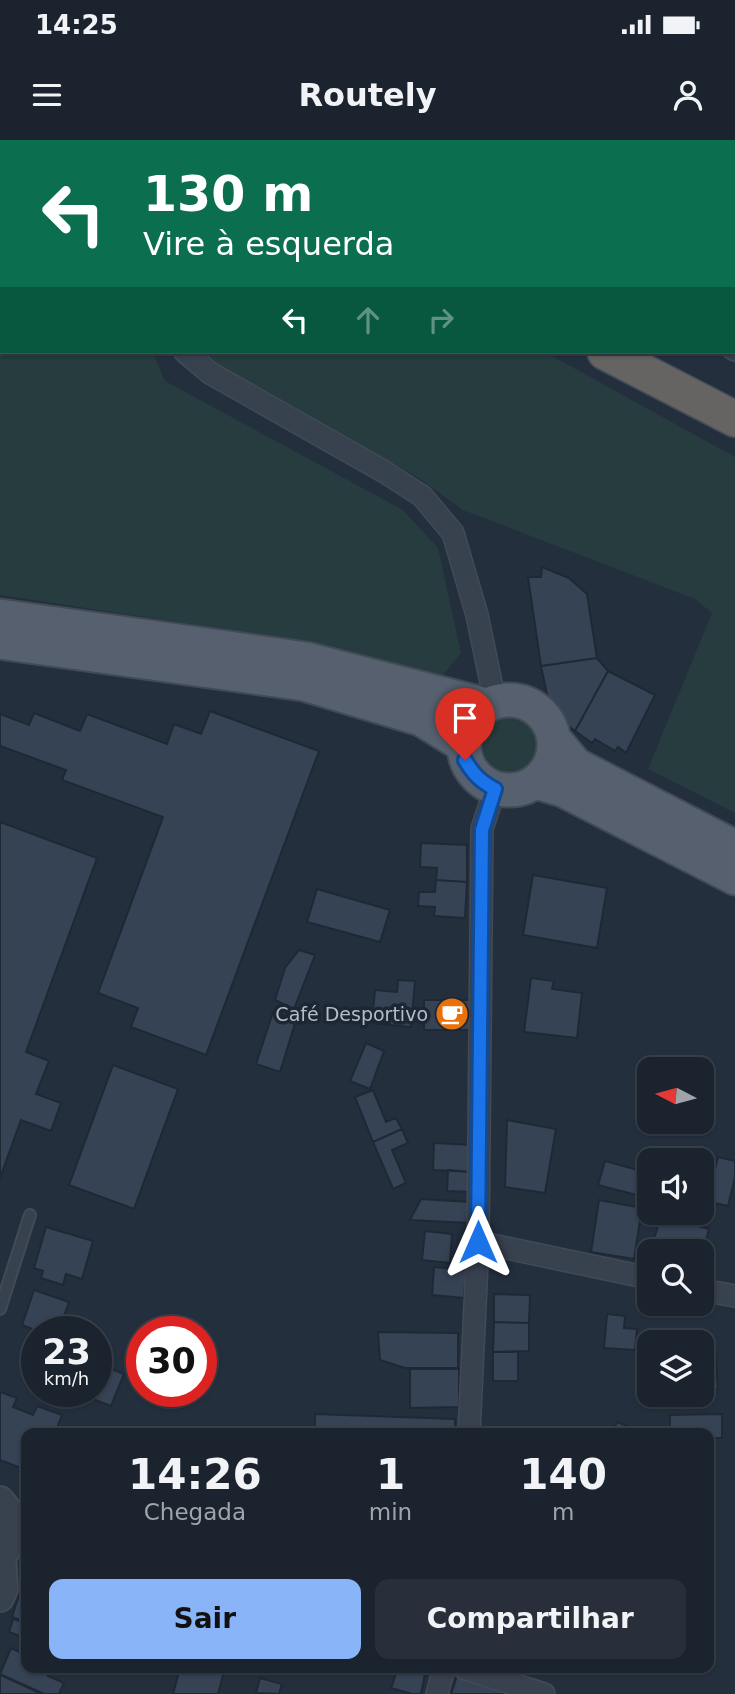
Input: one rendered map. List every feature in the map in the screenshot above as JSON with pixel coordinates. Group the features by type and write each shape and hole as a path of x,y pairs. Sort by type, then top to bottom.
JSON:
{"highway":[{"path":"609,354 735,419"},
{"path":"656,354 735,394"}],"main road":[{"path":"0,616 306,659 490,704"},
{"path":"0,642 304,684 421,719 463,745"},
{"path":"554,739 550,766 536,782 516,790 495,789 482,782 465,760 463,745 472,718 490,704 508,699 521,701 544,715 554,739 576,765 735,847"},
{"path":"536,782 563,790 735,878"}],"street":[{"path":"187,354 211,373 422,496 453,533 477,615 490,704"},
{"path":"469,1428 478,1242 482,830 495,789"},
{"path":"478,1242 637,1275"},
{"path":"714,1292 735,1296"},
{"path":"0,1598 4,1589 1,1557 13,1534 12,1509"},
{"path":"438,1694 443,1673"},
{"path":"479,1673 544,1694"}],"lane":[{"path":"0,1309 30,1215"}],"green space":[{"path":"0,354 154,354 165,381 403,510 438,548 461,653 442,676 316,643 0,595"},
{"path":"206,354 549,354 735,457 735,813 648,769 712,613 695,599 463,510 419,478 215,364"},
{"path":"515,718 525,722 533,730 537,745 533,760 525,768 505,772 495,768 487,760 483,740 487,730 495,722"}],"building":[{"path":"542,567 569,578 587,594 597,658 541,666 528,577 541,577"},
{"path":"597,658 608,671 575,731 559,719 548,700 541,666"},
{"path":"608,671 655,695 626,753 618,747 615,751 595,739 592,743 575,731"},
{"path":"210,711 319,751 206,1055 131,1027 138,1008 98,993 163,817 62,780 66,770 0,746 0,714 29,725 34,713 80,731 87,714 167,744 174,724 201,734"},
{"path":"0,822 97,858 26,1052 49,1061 36,1094 61,1103 51,1131 21,1120 0,1178"},
{"path":"421,843 467,845 467,882 436,880 437,868 420,867"},
{"path":"533,875 607,888 597,948 523,935"},
{"path":"436,880 467,882 465,918 434,916 435,907 418,906 419,892 435,892"},
{"path":"317,889 390,910 380,942 307,922"},
{"path":"299,950 315,955 294,1009 275,1000 285,968"},
{"path":"531,978 554,981 552,989 582,993 577,1038 524,1032"},
{"path":"398,980 415,981 411,1027 372,1023 375,990 397,992"},
{"path":"424,1000 472,1000 472,1030 424,1030"},
{"path":"273,1012 296,1020 280,1072 256,1064"},
{"path":"366,1043 384,1051 370,1089 350,1081"},
{"path":"113,1065 178,1089 134,1209 69,1185"},
{"path":"373,1090 386,1122 396,1118 402,1129 373,1142 355,1097"},
{"path":"507,1120 556,1129 545,1193 505,1187"},
{"path":"402,1129 408,1143 392,1150 406,1183 393,1189 373,1142"},
{"path":"434,1143 474,1145 473,1172 433,1170"},
{"path":"718,1157 735,1161 735,1177 728,1206 714,1203 714,1172"},
{"path":"605,1161 637,1170 637,1195 598,1185"},
{"path":"448,1170 473,1172 472,1192 447,1191"},
{"path":"421,1199 470,1202 469,1223 410,1220"},
{"path":"599,1200 637,1207 637,1225 639,1225 634,1259 591,1252"},
{"path":"658,1225 694,1225 709,1229 706,1239 654,1239"},
{"path":"46,1227 93,1241 82,1279 66,1274 63,1285 41,1278 43,1271 34,1268"},
{"path":"425,1231 452,1234 450,1263 422,1260"},
{"path":"434,1267 466,1270 464,1298 432,1295"},
{"path":"34,1290 69,1302 64,1316 25,1316"},
{"path":"494,1294 530,1295 529,1323 494,1322"},
{"path":"607,1314 625,1316 624,1328 637,1329 635,1350 604,1348"},
{"path":"494,1322 529,1323 529,1351 493,1352"},
{"path":"378,1332 458,1333 458,1368 405,1368 380,1360"},
{"path":"714,1346 718,1389 714,1389"},
{"path":"493,1352 518,1352 518,1381 493,1381"},
{"path":"112,1369 124,1374 112,1404"},
{"path":"410,1369 459,1369 459,1407 410,1408"},
{"path":"0,1392 17,1398 13,1407 33,1415 37,1407 40,1407 62,1415 57,1428 21,1428 21,1468 0,1460"},
{"path":"315,1414 455,1419 455,1428 315,1428"},
{"path":"722,1414 722,1438 714,1438 714,1428 670,1428 670,1415"},
{"path":"617,1422 632,1428 614,1428"},
{"path":"20,1592 21,1592 21,1620 12,1617"},
{"path":"13,1619 21,1621 21,1636 9,1632"},
{"path":"11,1648 21,1653 21,1673 50,1673 48,1676 64,1683 59,1694 44,1694 0,1674"},
{"path":"179,1673 224,1673 218,1694 173,1694"},
{"path":"396,1673 425,1673 421,1694 391,1688"},
{"path":"0,1675 42,1694 0,1694"},
{"path":"457,1676 504,1692 451,1694"},
{"path":"260,1678 282,1684 279,1694 256,1693"}],"place":[{"name":"Café Desportivo","path":"452,1014"}],"route":[{"path":"465,760 482,782 495,789 482,830 478,1242"}]}
